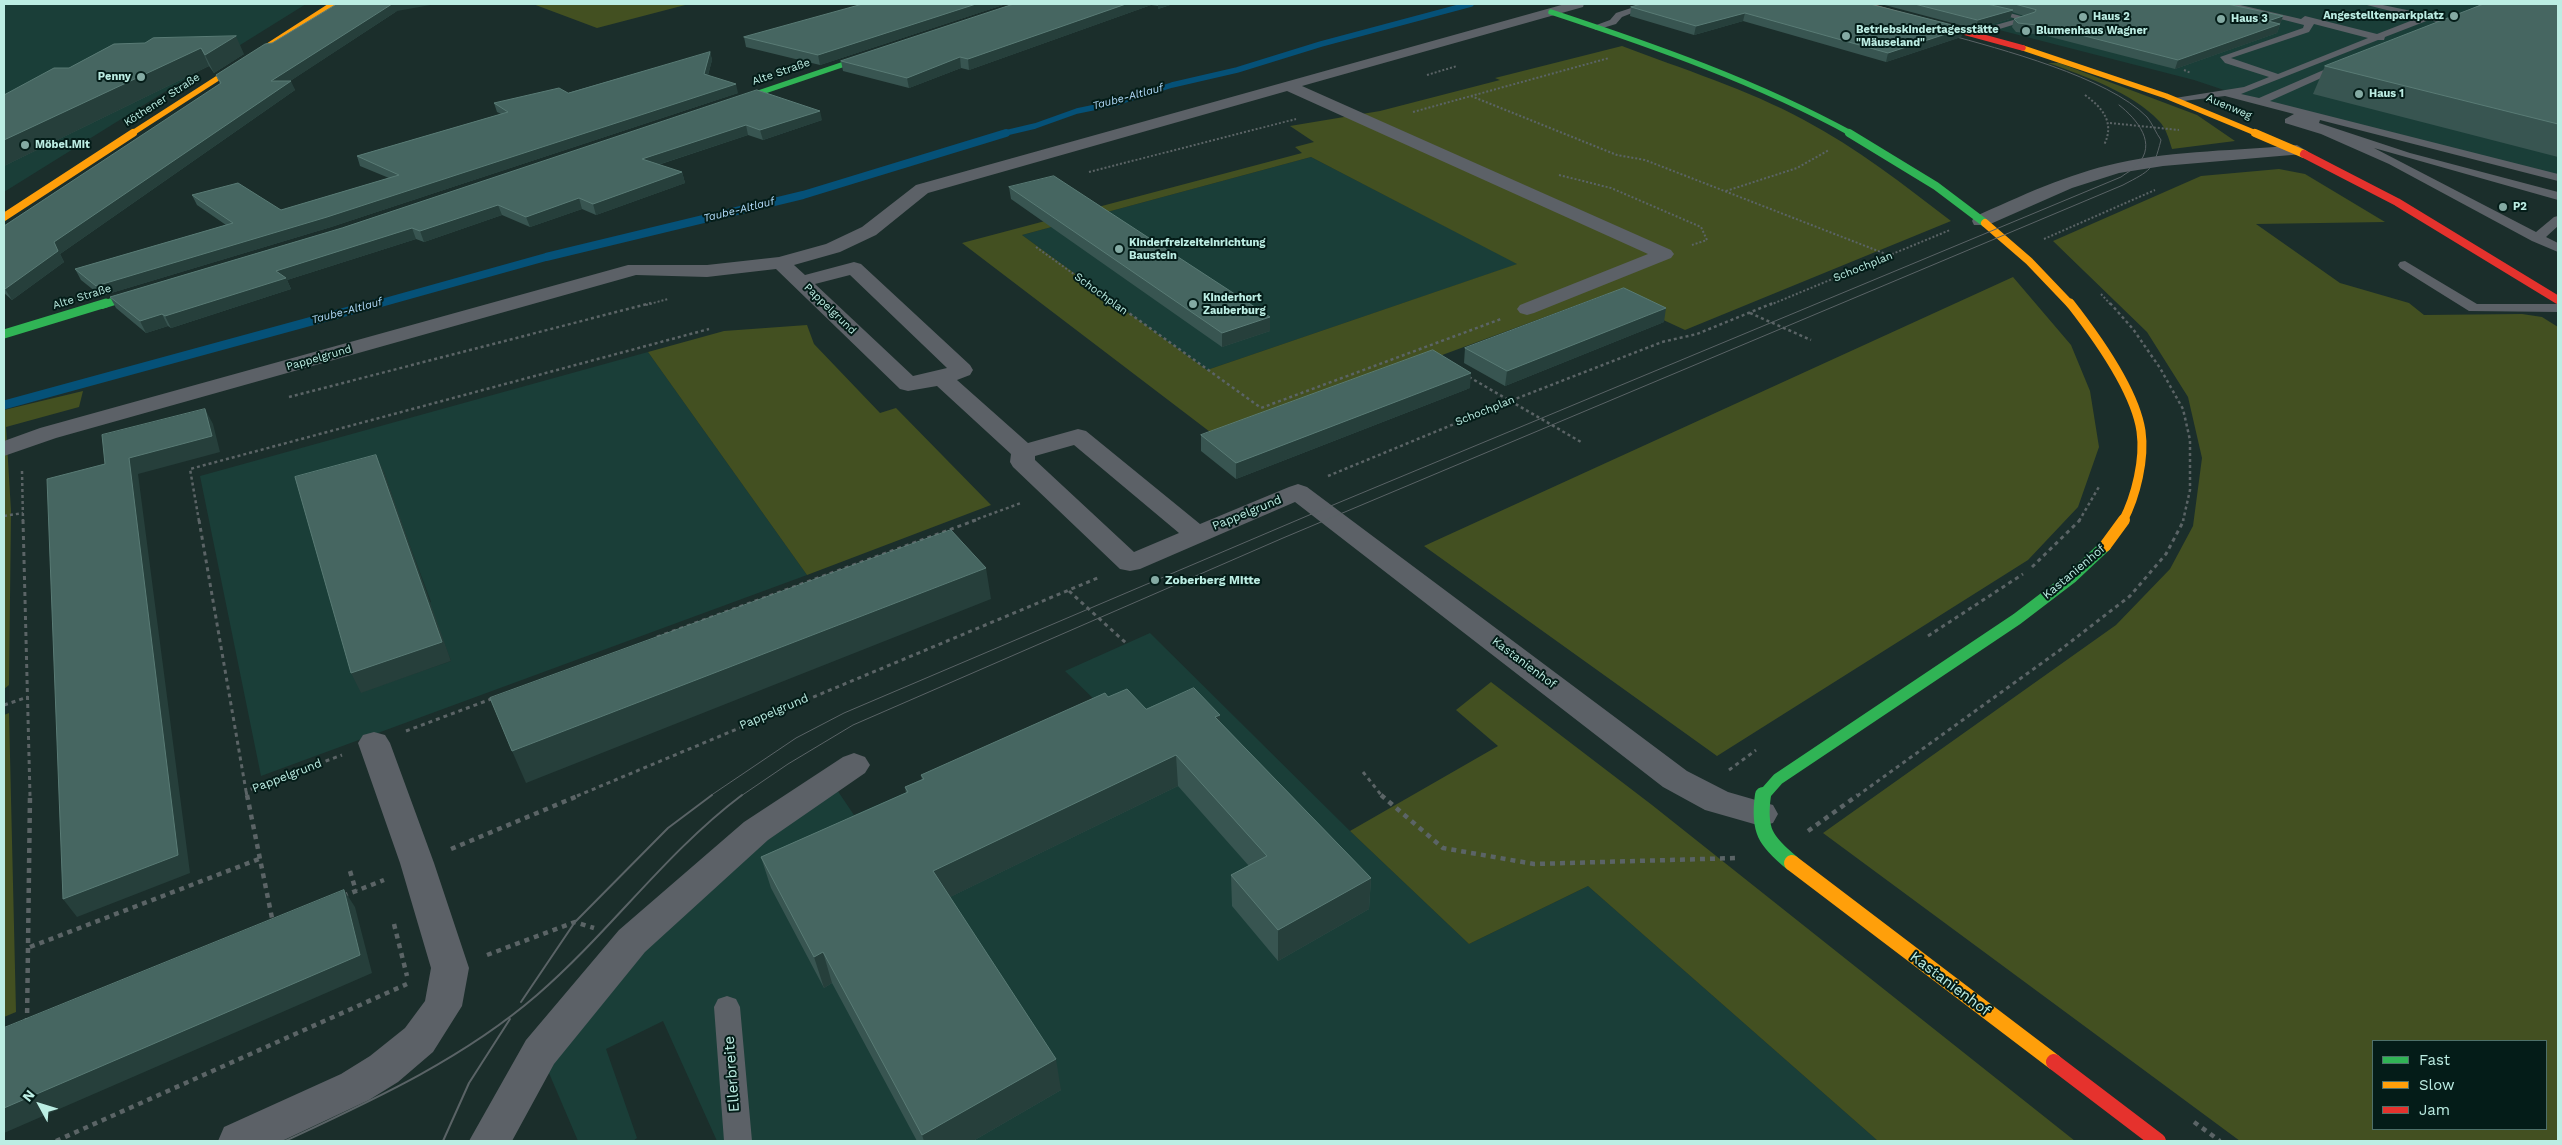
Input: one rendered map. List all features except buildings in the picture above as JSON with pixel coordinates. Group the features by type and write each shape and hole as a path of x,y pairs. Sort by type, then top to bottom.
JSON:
{"street":[{"name":"Köthener Straße","path":"4,217 333,4"},
{"path":"1289,86 1578,4"},
{"name":"Auenweg","path":"1861,4 1977,34 2092,68 2179,100 2297,150 2426,219 2558,300"},
{"path":"1551,12 1652,46 1781,97 1852,133 1916,172 1981,221 2063,186 2118,168 2156,162 2297,150"},
{"name":"Alte Straße","path":"718,106 889,49"},
{"path":"1289,86 1664,254 1527,309"},
{"name":"Pappelgrund","path":"11,446 635,269 707,271 780,263 833,248 869,231 922,189 1289,86"},
{"name":"Kastanienhof","path":"1981,221 2045,276 2081,318 2114,362 2129,393 2142,428 2140,464 2129,513 2109,543 2070,578 2006,626 1778,779 1763,795 1761,814 1764,835 1778,852 2158,1141"},
{"path":"780,263 801,282"},
{"name":"Pappelgrund","path":"854,268 962,370 942,378 908,384 801,282 854,268"},
{"name":"Alte Straße","path":"4,334 162,286"},
{"path":"942,378 1024,452 1022,462 1130,563"},
{"name":"Pappelgrund","path":"1024,452 1078,436 1196,534"},
{"name":"Pappelgrund","path":"1130,563 1298,492"},
{"name":"Kastanienhof","path":"1298,492 1675,779 1717,801 1761,814"},
{"path":"239,1141 355,1087 384,1069 419,1040 443,1006 450,968 417,863 374,743"},
{"path":"490,1141 540,1052 632,941 756,831 854,765"}],"lane":[{"path":"1596,27 1613,22 1619,15 1651,4"},
{"path":"1966,4 2027,19 1977,34"},
{"path":"2226,4 2310,24 2306,30 2225,57 2228,61 2278,77"},
{"path":"2367,4 2446,21 2377,49"},
{"path":"2179,100 2246,90 2443,11"},
{"path":"2305,18 2395,41"},
{"path":"2260,102 2351,61"},
{"path":"2229,94 2558,177"},
{"path":"2558,196 2349,138 2310,124 2315,121 2298,116 2289,121 2314,129 2479,196 2536,238 2558,248"},
{"path":"2479,196 2504,182"},
{"path":"2536,238 2558,220"},
{"path":"2405,266 2474,308 2558,308"},
{"name":"Ellerbreite","path":"727,1007 738,1141"}],"path":[{"path":"1374,123 1652,46"},
{"path":"2079,91 2103,109 2110,123 2109,135 2099,150"},
{"path":"1470,96 1617,154 1644,160 1892,256"},
{"path":"1725,191 1797,168 1822,155"},
{"path":"2018,251 2156,190"},
{"name":"Schochplan","path":"1298,492 1312,482 1510,401 1662,342 1697,334 1892,256 1957,227 1981,221"},
{"name":"Schochplan","path":"1036,247 1261,408 1527,309"},
{"path":"284,398 699,290 707,271"},
{"path":"1750,313 1811,340"},
{"name":"Pappelgrund","path":"504,694 246,791 190,469 709,329"},
{"path":"1421,349 1429,353"},
{"path":"1467,376 1581,442"},
{"path":"11,446 22,466 28,698 30,947 27,1023"},
{"path":"1921,641 2028,570 2066,536 2093,506 2102,480"},
{"path":"652,639 1052,491"},
{"path":"4,516 23,513"},
{"name":"Pappelgrund","path":"338,898 938,643 1069,591 1130,563"},
{"path":"1069,591 1126,643"},
{"path":"4,705 28,698"},
{"path":"1746,864 1738,858 1717,801 1730,767 1763,745"},
{"path":"1363,772 1386,801 1443,848 1534,864 1738,858"},
{"path":"246,791 273,924"},
{"path":"30,947 260,859"},
{"path":"350,871 356,890"},
{"path":"383,880 385,889"},
{"path":"56,1141 408,984 392,918"},
{"path":"264,927 283,920"},
{"path":"450,968 575,922 632,941"},
{"path":"19,1026 36,1019"}],"shaded area":[{"path":"4,4 306,4 4,192"},
{"path":"1898,4 2558,4 2558,178 2260,102 2194,80"},
{"path":"1311,157 1518,264 1207,370 1022,235"},
{"path":"648,352 807,575 261,776 200,476","holes":["384,472 394,501 389,502 395,517 399,516 431,602 423,605 430,624 436,622 451,661 361,692 305,495"]},
{"path":"1150,633 1350,831 1469,944 1588,886 1878,1141 717,1141 663,1021 606,1049 637,1138 633,1141 578,1141 540,1052 632,941 831,781 854,815 1102,707 1065,671"}],"green space":[{"path":"533,4 689,4 597,28"},
{"path":"1622,46 1737,89 1804,120 1861,155 1951,221 1685,330 1607,294 1218,438 962,243 1302,153 1295,147 1314,142 1290,126 1380,111 1500,80 1495,78","holes":["1311,157 1517,264 1207,370 1022,235"]},
{"path":"2048,63 2059,63 2197,115 2235,141 2172,149 2161,124 2136,102 2092,79"},
{"path":"2279,169 2305,174 2385,222 2256,224 2340,283 2409,303 2424,315 2522,314 2542,317 2558,327 2558,1141 2240,1141 1823,833 2116,625 2170,569 2193,526 2202,458 2188,397 2147,332 2053,241 2201,176"},
{"path":"2013,277 2071,345 2090,391 2099,447 2078,507 2028,560 1717,756 1424,546"},
{"path":"807,325 814,344 880,413 896,408 991,505 807,575 648,352 724,331"},
{"path":"83,391 79,407 6,427 11,511 9,685 4,689 4,410"},
{"path":"1491,682 1652,805 2075,1141 1878,1141 1588,886 1469,944 1350,831 1498,746 1456,710"},
{"path":"9,713 16,1012 4,1017 4,715"}],"waterway":[{"name":"Taube-Altlauf","path":"1001,134 1035,126 1077,111 1116,103 1172,85 1237,70 1321,44 1471,4"},
{"name":"Taube-Altlauf","path":"374,305 546,257 803,195 1006,133"},
{"name":"Taube-Altlauf","path":"4,405 378,303"}],"tram line":[{"path":"741,796 788,764 853,725 1283,538 2123,185 2140,176 2153,164 2161,140 2151,122 2129,103 2107,89 2081,77 2023,56 1946,34"},
{"path":"710,796 796,738 844,713 1321,510 2121,177 2137,165 2146,149 2143,132 2132,117 2119,105"},
{"path":"521,1002 575,922 668,828 712,795"},
{"path":"285,1141 416,1077 448,1059 509,1018 564,971 688,842 742,795"},
{"path":"443,1141 469,1083 510,1019"}],"traffic: fast":[{"path":"1551,12 1666,51 1778,97 1885,153 1936,186 1985,223"},
{"path":"726,104 877,53"},
{"path":"4,334 147,291"},
{"path":"1792,863 1778,852 1764,835 1761,814 1763,795 1778,779 2017,619 2072,577 2105,546"}],"traffic: slow":[{"path":"4,217 333,4"},
{"path":"2023,48 2166,96 2304,154"},
{"path":"1985,223 2029,261 2087,325 2104,349 2118,374 2137,417 2142,444 2135,489 2127,515 2105,546"},
{"path":"1792,863 2054,1062"}],"traffic: jam":[{"path":"1861,4 2023,48"},
{"path":"2304,154 2397,202 2558,300"},
{"path":"2054,1062 2158,1141"}],"place":[{"name":"Angestelltenparkplatz","path":"2454,16"},
{"name":"Haus 2","path":"2083,17"},
{"name":"Haus 3","path":"2221,19"},
{"name":"Blumenhaus Wagner","path":"2026,31"},
{"name":"Betriebskindertagesstätte \"Mäuseland\"","path":"1846,36"},
{"name":"Penny","path":"141,77"},
{"name":"Haus 1","path":"2359,94"},
{"name":"Möbel.Mit","path":"25,145"},
{"name":"P2","path":"2503,207"},
{"name":"Kinderfreizeiteinrichtung Baustein","path":"1119,249"},
{"name":"Kinderhort Zauberburg","path":"1193,304"},
{"name":"Zoberberg Mitte","path":"1155,580"}]}
